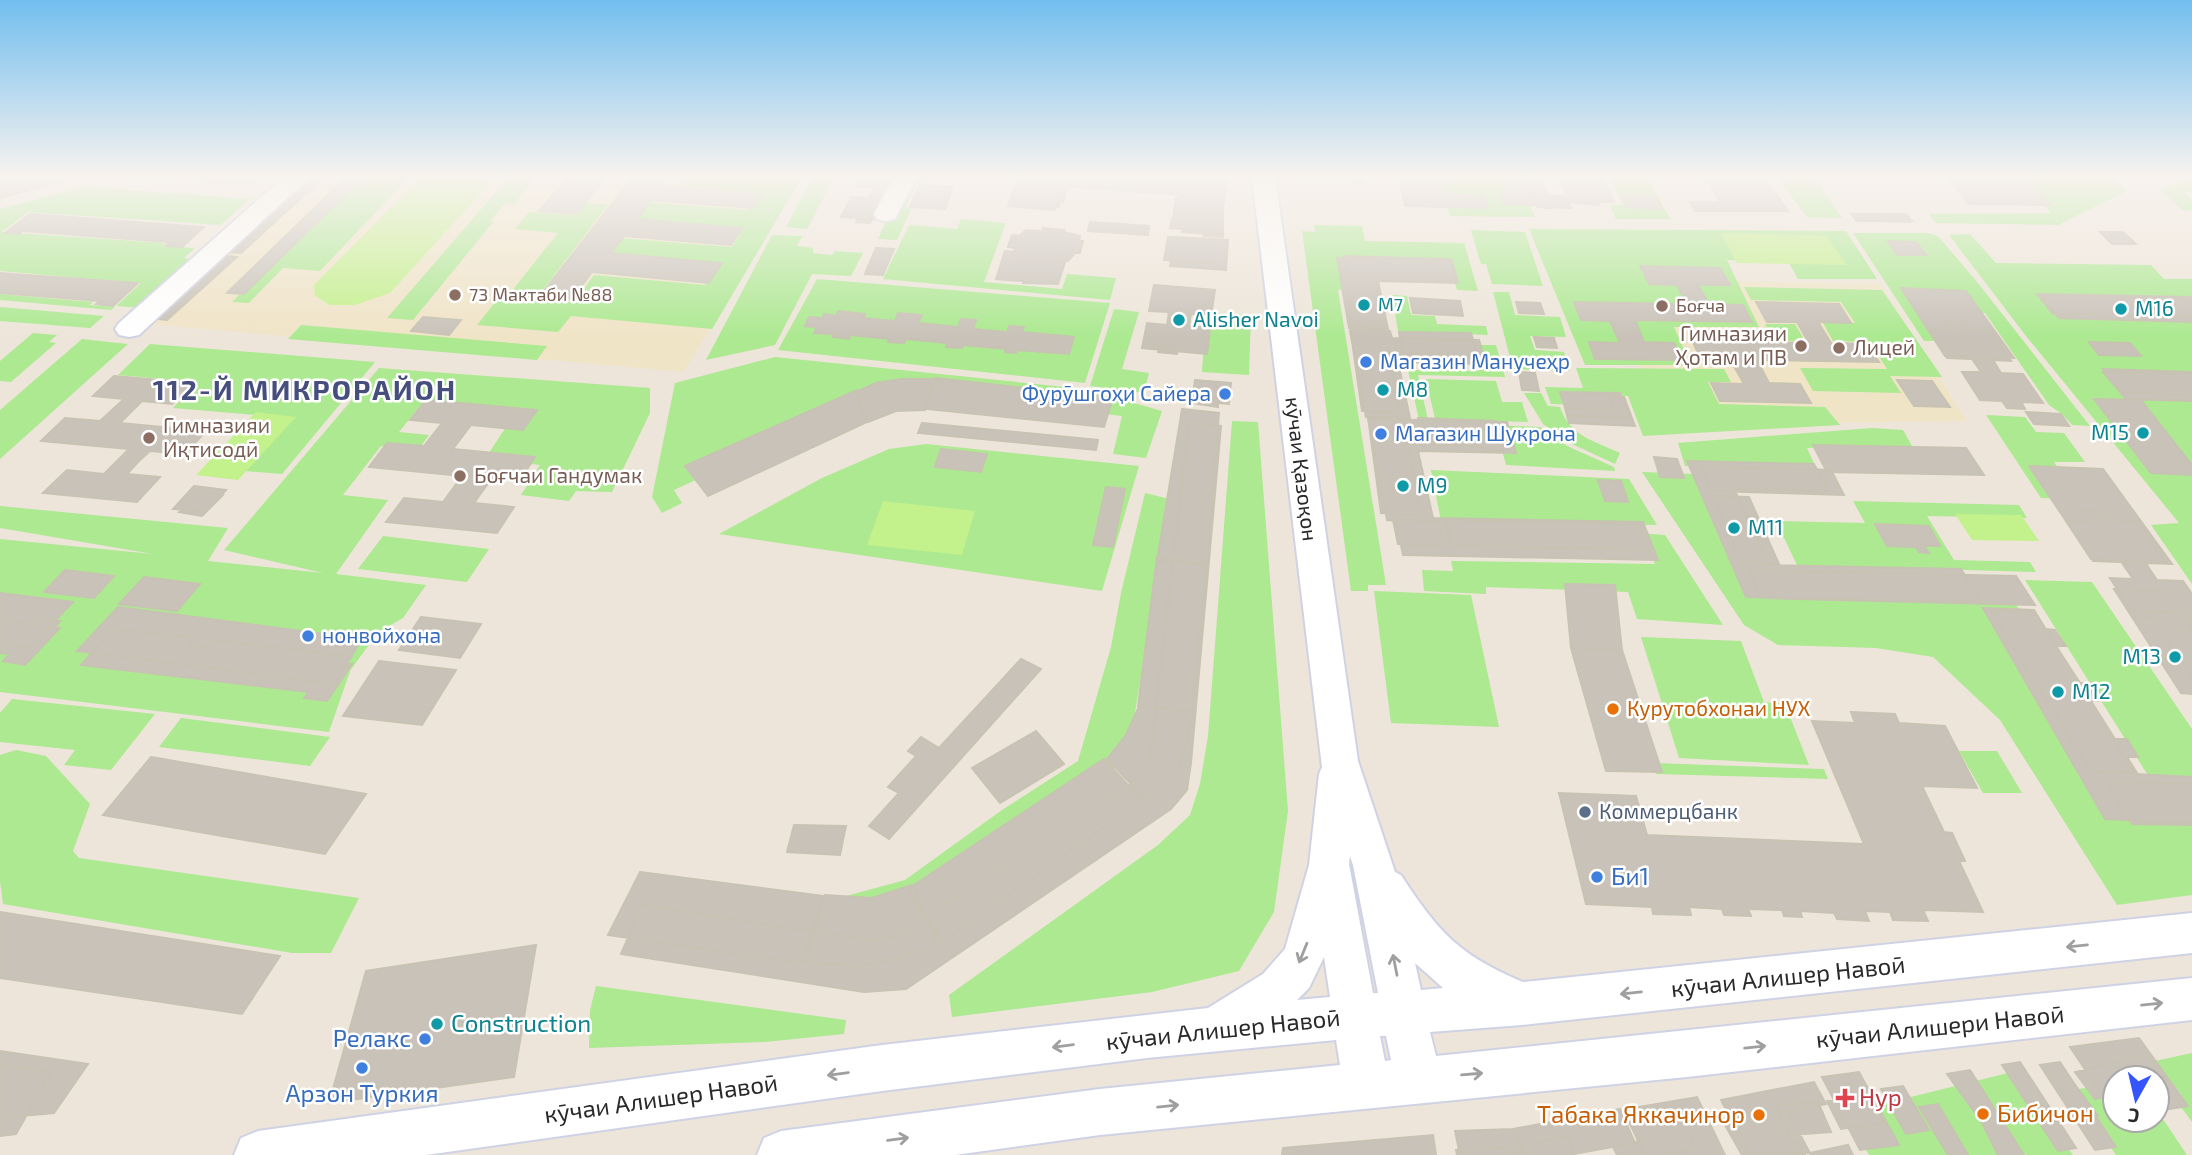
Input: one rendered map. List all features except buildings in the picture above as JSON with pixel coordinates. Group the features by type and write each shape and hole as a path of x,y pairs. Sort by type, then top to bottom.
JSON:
{"street":[{"path":"129,329 238,231"},
{"name":"кӯчаи Қазоқон","path":"1270,231 1339,761 1373,865 1418,1080"},
{"name":"кӯчаи Қазоқон","path":"1339,761 1329,864 1366,1086"},
{"path":"1213,1031 1269,995 1294,973 1305,952 1329,864"},
{"path":"1373,865 1407,922 1429,948 1457,973 1522,1004"},
{"name":"кӯчаи Алишер Навоӣ","path":"258,1155 882,1068 1213,1031 1522,1004 2192,933"},
{"name":"кӯчаи Алишери Навоӣ","path":"1418,1080 1688,1054 2192,999"},
{"path":"782,1155 1100,1112 1418,1080"}],"shaded area":[{"name":"73 Мактаби №88","path":"251,231 767,231 684,372 150,324"},
{"name":"Гимназияи Ҳотам и ПВ","path":"1642,262 1725,264 1735,281 1880,284 1967,421 1661,425 1639,365 1691,365 1673,326 1758,326 1734,281 1702,280 1711,299 1742,300 1751,316 1634,313 1643,335 1674,336 1683,355 1603,353 1596,335 1624,335 1615,313 1581,312 1575,297 1692,300 1682,279 1649,279"}],"green space":[{"path":"0,231 165,243 162,246 195,248 184,258 196,260 142,308 116,306 141,283 0,271"},
{"path":"303,231 358,231 320,271 283,268 249,303 232,302"},
{"path":"368,231 446,231 390,293 355,305 330,305 315,296 314,285"},
{"path":"462,231 486,231 413,320 387,318"},
{"path":"535,231 588,231 536,299 574,302 594,275 705,285 716,266 606,256 619,238 732,247 741,231 770,231 712,329 571,316 558,332 477,325 500,296 507,297 558,233"},
{"path":"882,231 901,231 897,240 878,239"},
{"path":"906,231 1003,231 984,282 1062,289 1067,274 1116,278 1110,300 883,279"},
{"path":"1302,231 1363,231 1365,241 1464,243 1478,291 1457,290 1449,264 1337,262 1342,289 1338,290 1386,585 1368,585 1368,591 1351,591"},
{"path":"1471,231 1525,232 1543,286 1492,284 1486,264 1481,264"},
{"path":"1530,231 1846,231 1877,279 1798,279 1789,263 1727,260 1759,327 1674,327 1691,365 1585,365"},
{"path":"1721,233 1827,236 1847,265 1737,263"},
{"path":"1853,233 1927,233 1938,236 2090,426 2072,425 2049,405 1985,313 1915,310 1934,341 1924,341"},
{"path":"1970,234 1996,263 2151,265 2164,279 2192,279 2192,584 2151,525 2179,523 2026,336 1949,235"},
{"path":"772,235 802,236 797,246 813,248 813,253 863,253 851,276 812,274 775,345 706,360"},
{"path":"817,279 1110,303 1085,383 778,350"},
{"path":"1744,287 1882,290 1942,377 1890,376 1901,393 1813,391 1800,368 1887,369 1870,342 1833,341 1823,323 1855,323 1841,302 1751,300"},
{"path":"1493,292 1509,292 1515,315 1560,317 1566,337 1530,336 1535,350 1564,352 1570,371 1513,369"},
{"path":"0,294 93,302 90,305 115,307 111,310 0,300"},
{"path":"1392,295 1407,296 1411,315 1435,316 1437,324 1486,326 1488,335 1398,331"},
{"path":"0,307 104,316 90,328 0,321"},
{"path":"1114,309 1139,312 1122,369 1149,373 1144,393 1090,386"},
{"path":"1206,313 1251,315 1249,375 1202,372"},
{"path":"1765,324 1795,324 1805,341 1699,339 1695,331 1769,332"},
{"path":"301,325 547,346 537,360 288,339"},
{"path":"33,333 57,335 49,342 56,343 11,382 0,381 0,361"},
{"path":"82,339 128,344 0,459 0,410"},
{"path":"150,344 375,362 282,474 245,471 290,418 173,408 197,382 118,375"},
{"path":"1472,345 1496,345 1505,377 1418,375 1428,420 1419,420 1408,370 1479,371"},
{"path":"775,357 1085,389 1162,411 1146,458 1113,454 1122,416 945,396 856,406 674,490 682,503 662,513 652,497 675,383"},
{"path":"379,368 650,388 650,413 612,492 576,491 569,501 521,495 540,465 485,459 515,413 420,406 399,432 429,435 418,450 381,446 343,495 388,500 336,574 426,585 403,618 378,632 350,671 329,732 0,692 0,539 153,554 0,528 0,506 228,528 208,561 323,573 224,550"},
{"path":"1576,368 1724,369 1731,382 1708,382 1719,404 1825,407 1840,425 1643,436 1628,396 1606,395 1609,405 1551,404 1545,387 1583,388"},
{"path":"1426,379 1496,381 1502,402 1522,402 1528,422 1435,419"},
{"path":"1524,393 1541,393 1548,406 1560,407 1564,417 1577,431 1620,453 1615,464 1570,443 1543,424"},
{"path":"256,412 296,417 238,480 196,475"},
{"path":"1986,415 2025,417 2036,432 2064,433 2085,462 2054,462 2080,499 2041,498"},
{"path":"1232,421 1258,422 1288,811 1274,912 1239,971 1152,992 952,1017 949,995 1158,845 1190,815 1200,784 1208,736"},
{"path":"1495,425 1540,427 1567,446 1614,467 1615,471 1506,465"},
{"path":"1872,428 1903,430 1912,446 1807,448 1816,468 1685,466 1678,443"},
{"path":"926,444 1139,466 1102,591 719,534 822,478 889,449"},
{"path":"1431,470 1629,479 1657,525 1441,521"},
{"path":"1642,472 1717,475 1757,571 2002,578 2131,819 2192,814 2192,895 2117,905 2000,720 1933,657 1876,648 1778,645 1744,625"},
{"path":"1145,493 1170,499 1129,749 1094,794 879,928 736,891 824,902 905,880 1002,810 1078,761 1111,647"},
{"path":"883,501 975,511 962,555 867,545"},
{"path":"1853,501 2019,505 2027,518 1927,516 1954,560 2030,562 2036,572 1797,565 1776,521 1865,523"},
{"path":"1955,514 2021,515 2039,541 1972,540"},
{"path":"1601,530 1665,535 1723,625 1637,619 1628,592 1486,587 1486,594 1424,591 1422,570 1453,571 1451,561 1655,564 1645,538"},
{"path":"383,536 489,549 467,582 358,569"},
{"path":"2025,580 2092,582 2192,729 2192,787 2154,785"},
{"path":"1374,591 1471,595 1499,727 1391,723"},
{"path":"1641,637 1741,641 1764,702 1785,704 1809,765 1679,758"},
{"path":"12,699 155,714 111,770 64,765 75,750 0,742 0,713"},
{"path":"181,718 330,737 310,766 159,747"},
{"path":"16,750 46,756 90,804 73,851 79,858 359,898 331,953 292,953 3,904 0,881 0,755"},
{"path":"1959,751 1997,751 2022,793 1983,793"},
{"path":"1653,763 1824,769 1828,779 1656,774"},
{"path":"596,986 846,1020 844,1034 765,1042 589,1048 590,1010"},
{"path":"2192,1053 2192,1122 2173,1096 2181,1094 2171,1081 2171,1064 2157,1064 2155,1061"},
{"path":"2012,1072 2073,1155 1869,1155 1846,1113"},
{"path":"2101,1086 2101,1133 2071,1090"},
{"path":"2171,1131 2187,1155 2116,1155 2101,1134 2171,1134"}],"place":[{"name":"73 Мактаби №88","path":"455,295"},
{"name":"М7","path":"1364,305"},
{"name":"Боғча","path":"1662,306"},
{"name":"М16","path":"2121,309"},
{"name":"Alisher Navoi","path":"1179,320"},
{"name":"Гимназияи Ҳотам и ПВ","path":"1801,346"},
{"name":"Лицей","path":"1839,348"},
{"name":"Магазин Манучеҳр","path":"1366,362"},
{"name":"М8","path":"1383,390"},
{"name":"Фурӯшгоҳи Сайера","path":"1225,394"},
{"name":"М15","path":"2143,433"},
{"name":"Магазин Шукрона","path":"1381,434"},
{"name":"Гимназияи Иқтисодӣ","path":"149,438"},
{"name":"Боғчаи Гандумак","path":"460,476"},
{"name":"М9","path":"1403,486"},
{"name":"М11","path":"1734,528"},
{"name":"нонвойхона","path":"308,636"},
{"name":"М13","path":"2175,657"},
{"name":"М12","path":"2058,692"},
{"name":"Курутобхонаи НУХ","path":"1613,709"},
{"name":"Коммерцбанк","path":"1585,812"},
{"name":"Би1","path":"1597,877"},
{"name":"Construction","path":"437,1024"},
{"name":"Релакс","path":"425,1039"},
{"name":"Арзон Туркия","path":"362,1068"},
{"name":"Нур","path":"1845,1098"},
{"name":"Бибичон","path":"1983,1114"},
{"name":"Табака Яккачинор","path":"1759,1115"}],"district":[{"name":"112-Й МИКРОРАЙОН","path":"305,390"}]}
